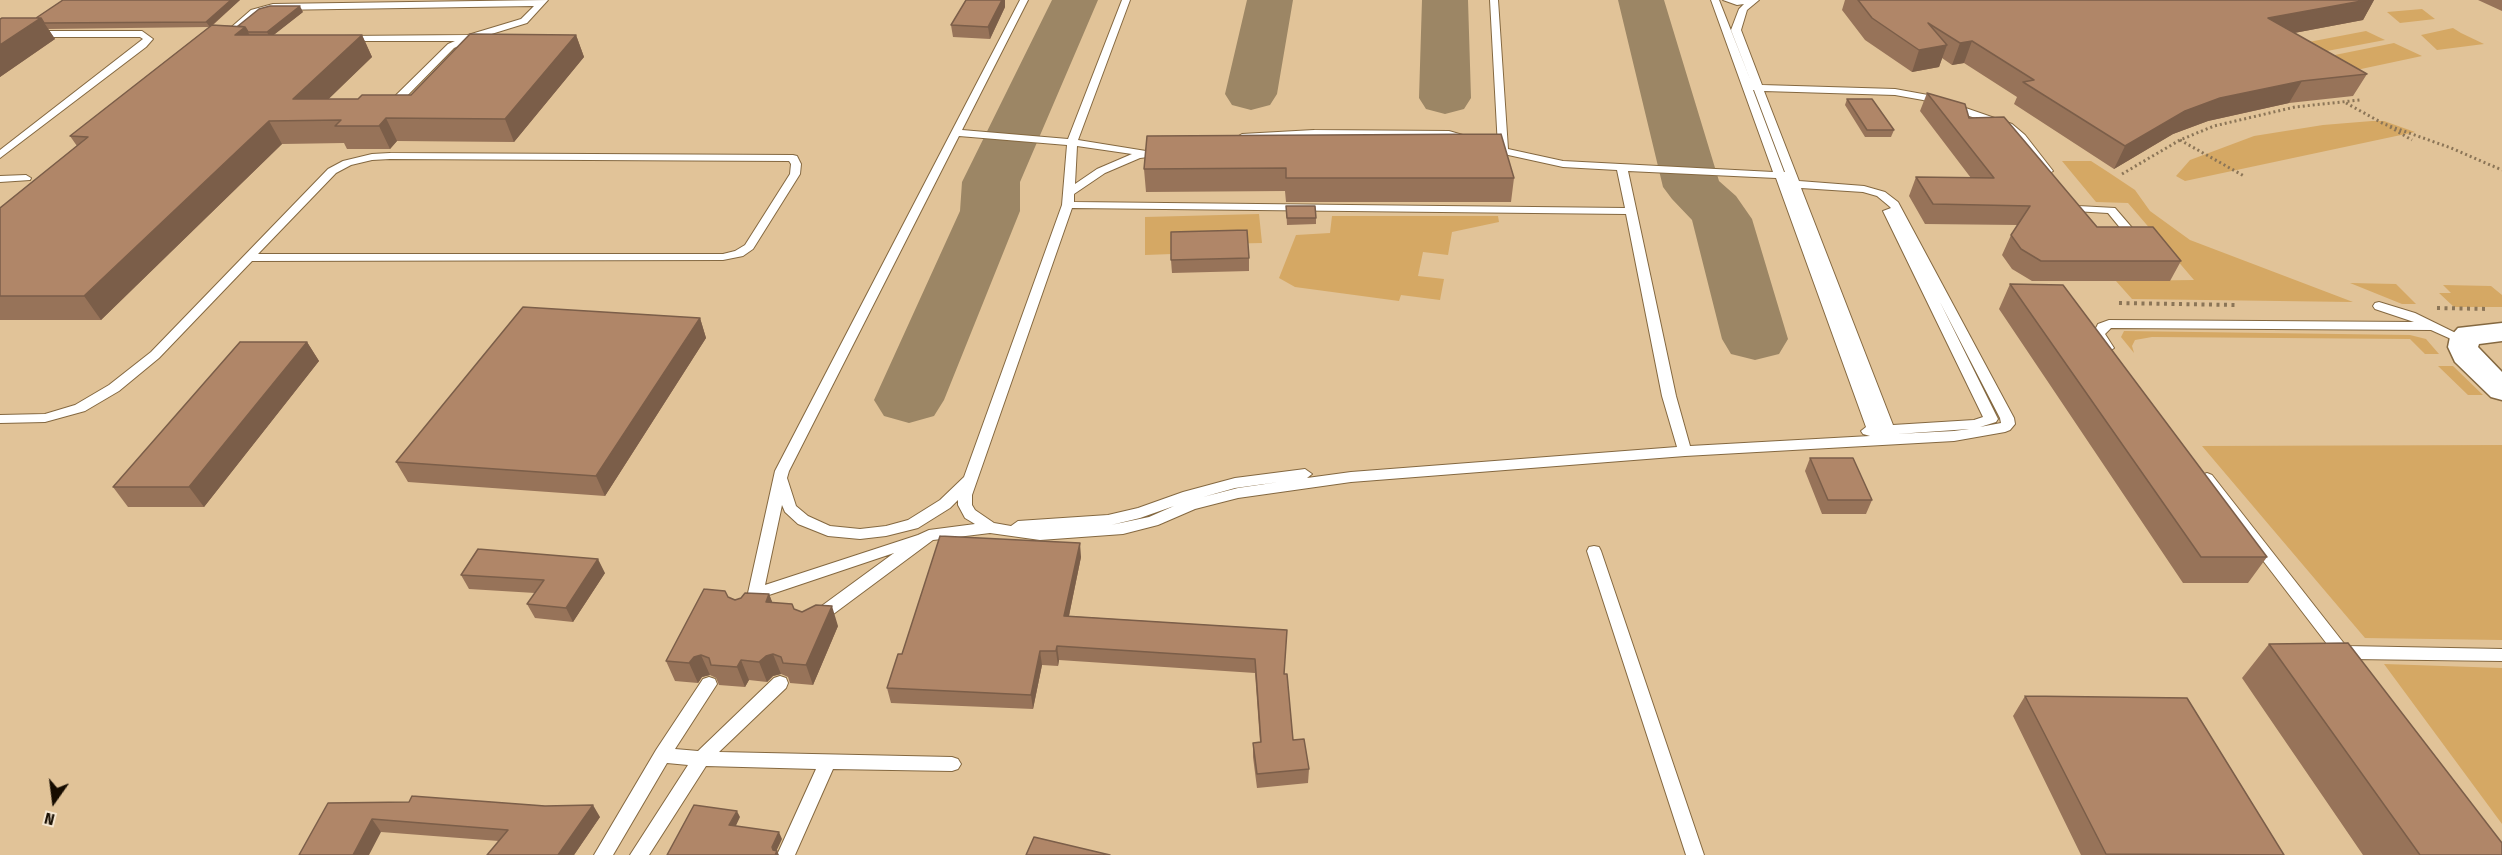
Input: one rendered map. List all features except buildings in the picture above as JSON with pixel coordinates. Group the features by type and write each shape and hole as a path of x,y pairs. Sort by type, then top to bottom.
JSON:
{"main road":[{"path":"2502,332 2474,334 2464,340 2463,347 2466,355 2502,390"}],"lane":[{"path":"743,612 755,594 782,471 1024,0"},
{"path":"990,528 978,521 966,508 964,498 1068,205 1072,142 1126,0"},
{"path":"1494,0 1502,148"},
{"path":"1715,0 1754,90 1883,435"},
{"path":"1727,0 1754,0"},
{"path":"1754,0 1743,9 1736,30 1754,90"},
{"path":"394,103 451,46 524,21 543,1"},
{"path":"230,43 220,41 254,12 273,7 543,1"},
{"path":"0,34 142,34 147,39 143,45 0,155"},
{"path":"332,38 469,38"},
{"path":"1754,90 1916,99 1994,126 2026,142 2058,184"},
{"path":"956,133 1072,142 1134,152 1168,150 1138,155 1101,171"},
{"path":"1229,141 1303,133 1449,134 1563,164 1787,179"},
{"path":"782,471 786,499 794,513 821,528 860,534 929,535 990,528 1108,520 1140,513 1235,483 1335,470 1684,446 1983,432 2001,428 2008,422 1907,224 1894,204 1881,194 1864,189 1787,179 1557,157 1502,148"},
{"path":"1070,192 1134,152"},
{"path":"0,419 45,418 80,408 114,388 155,355 248,258 332,171 347,163 372,157 793,158 796,164 795,174 749,247 739,254 723,257 248,258"},
{"path":"1623,167 1630,211 1669,396 1684,446"},
{"path":"0,179 26,178"},
{"path":"1068,205 1630,211"},
{"path":"2078,209 2111,210 2134,237 2122,237"},
{"path":"2379,306 2411,316 2464,340"},
{"path":"2119,364 2099,334 2102,327 2109,324 2431,326"},
{"path":"2198,466 2356,671"},
{"path":"860,534 886,531 913,524 945,504 969,479"},
{"path":"755,594 929,535"},
{"path":"809,624 929,535"},
{"path":"1594,550 1695,855"},
{"path":"2342,652 2502,655"},
{"path":"639,855 701,759 780,683"},
{"path":"603,855 662,755 709,684"},
{"path":"662,755 701,759 952,764"},
{"path":"786,855 828,761"}],"path":[{"path":"2122,174 2180,140 2214,126 2295,107 2360,100"},
{"path":"2344,102 2412,140"},
{"path":"2384,124 2451,148 2502,170"},
{"path":"2180,140 2244,176"},
{"path":"2144,151 2153,155"}],"shaded area":[{"path":"2422,9 2435,19 2400,23 2387,12"},
{"path":"2453,28 2484,44 2437,50 2421,35"},
{"path":"2366,31 2385,40 2311,54 2293,45"},
{"path":"2394,43 2422,56 2347,72 2320,58"},
{"path":"2384,121 2415,132 2185,181 2176,176 2190,160 2254,136 2323,125"},
{"path":"2062,161 2091,161 2135,190 2150,211 2190,240 2353,302 2132,299 2116,281 2194,280 2128,203 2096,202"},
{"path":"1259,214 1262,243 1172,245 1172,254 1145,255 1145,217"},
{"path":"1332,216 1498,216 1499,222 1452,232 1448,255 1423,252 1418,276 1444,279 1440,300 1401,295 1399,301 1295,287 1279,278 1296,235 1330,233"},
{"path":"2350,283 2396,284 2416,304 2402,304"},
{"path":"2443,285 2491,286 2502,295 2502,307 2454,307 2439,293 2451,293"},
{"path":"2124,331 2410,335 2426,339 2439,354 2425,354 2410,339 2152,337 2135,340 2132,346 2134,353 2121,337"},
{"path":"2438,366 2453,366 2483,395 2468,395"},
{"path":"2502,445 2502,640 2365,638 2202,446"},
{"path":"2384,664 2502,668 2502,824"}],"taxiway":[{"path":"909,400 990,211 991,182 1075,0"},
{"path":"1251,94 1270,0"},
{"path":"1445,0 1445,98"},
{"path":"1641,0 1692,187 1722,219 1755,339"}]}
